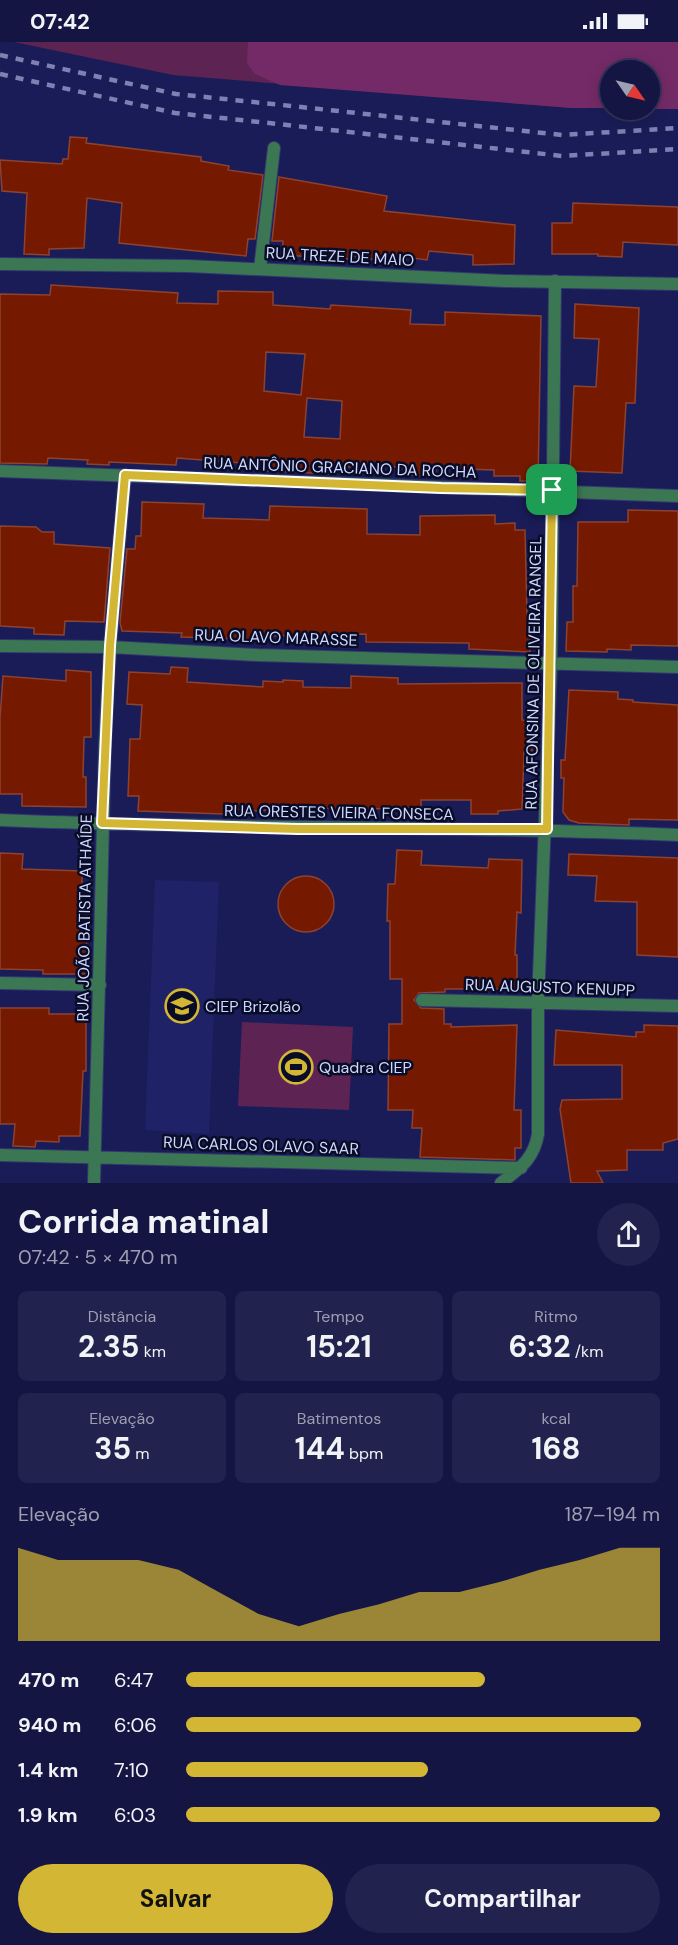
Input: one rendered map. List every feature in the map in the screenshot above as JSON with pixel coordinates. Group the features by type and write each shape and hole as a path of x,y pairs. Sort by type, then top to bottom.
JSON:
{"street":[{"path":"260,269 274,148"},
{"name":"RUA TREZE DE MAIO","path":"0,264 260,269 678,284"},
{"name":"RUA AFONSINA DE OLIVEIRA RANGEL","path":"521,1168 533,1154 538,1134 538,1002 547,829 551,663 555,281"},
{"name":"RUA ANTÔNIO GRACIANO DA ROCHA","path":"0,471 678,496"},
{"name":"RUA JOÃO BATISTA ATHAÍDE","path":"94,1183 102,823 110,646 125,475"},
{"name":"RUA OLAVO MARASSE","path":"0,646 110,646 257,655 678,667"},
{"name":"RUA ORESTES VIEIRA FONSECA","path":"0,820 298,829 547,829 678,835"},
{"path":"0,983 100,985"},
{"name":"RUA AUGUSTO KENUPP","path":"422,1000 678,1006"},
{"name":"RUA CARLOS OLAVO SAAR","path":"0,1155 95,1155 521,1168"},
{"path":"501,1183 521,1168"}],"shaded area":[{"path":"14,42 678,42 678,109 660,109 660,60 600,60 600,108 572,108 173,75"},
{"path":"248,42 678,42 678,109 660,109 660,60 600,60 600,108 572,108 280,85 255,74 247,63"},
{"name":"CIEP Brizolão","path":"155,880 219,882 209,1134 145,1130"},
{"name":"Quadra CIEP","path":"242,1022 353,1027 349,1110 238,1106"}],"building":[{"path":"70,137 87,138 86,143 201,157 201,161 229,166 228,170 263,175 255,239 248,239 246,256 119,243 122,203 87,198 84,248 49,249 49,255 24,254 27,193 2,191 0,160 62,164 63,159 68,159"},
{"path":"279,177 387,196 384,211 515,225 514,264 473,265 473,255 429,251 427,260 406,257 406,260 397,259 396,263 352,256 351,259 282,255 283,241 272,241"},
{"path":"573,203 678,207 678,245 623,242 622,257 598,256 598,254 552,254 552,223 572,223"},
{"path":"51,285 178,293 177,303 218,304 218,291 273,292 273,305 330,309 331,305 411,310 410,324 445,325 445,312 541,316 538,481 520,481 520,476 494,476 494,470 436,468 435,477 408,475 409,468 370,465 370,468 333,466 333,474 268,471 268,465 177,458 176,465 109,462 109,465 87,464 88,460 48,458 47,464 0,463 0,294 50,295","holes":["266,352 305,354 301,395 264,391","307,398 342,401 340,439 304,437"]},
{"path":"575,304 639,308 635,403 626,403 622,473 570,471 574,386 596,387 599,339 574,338"},
{"path":"142,502 204,504 203,518 269,520 270,506 367,509 367,534 420,535 420,516 495,515 495,524 515,523 515,530 525,530 527,615 531,615 530,652 469,649 469,643 366,642 366,634 267,636 267,640 181,637 182,633 122,631 120,623 127,549 135,549 136,536 141,536"},
{"path":"628,510 678,511 678,646 631,645 631,650 566,651 567,622 573,622 573,586 577,586 578,522 628,522"},
{"path":"0,526 36,527 42,532 54,532 54,544 110,548 104,622 65,621 64,635 34,634 34,628 0,626"},
{"path":"171,667 188,668 187,682 263,687 263,681 283,682 283,680 303,681 303,687 351,688 351,676 398,678 398,684 522,683 522,720 533,721 532,752 524,752 522,809 498,811 498,814 471,814 471,800 421,800 421,808 361,809 361,811 294,806 272,807 272,809 259,811 224,808 224,814 138,811 139,796 128,796 130,739 140,739 142,705 127,704 129,672 170,674"},
{"path":"66,670 91,672 91,737 84,737 83,777 86,777 86,807 22,806 22,794 0,794 0,718 3,676 66,681"},
{"path":"569,690 618,692 618,699 678,705 678,820 629,819 629,825 579,823 569,820 563,812 564,778 561,778 561,760 565,760"},
{"path":"397,850 422,851 421,865 488,868 489,859 522,860 521,913 517,912 515,955 517,955 517,989 445,989 445,992 419,993 414,1000 421,1008 444,1009 444,1024 451,1024 451,1027 517,1025 514,1110 521,1110 521,1148 515,1148 515,1160 420,1157 422,1128 412,1128 413,1110 388,1110 389,1024 402,1024 402,979 390,979 390,921 387,921 388,884 395,884"},
{"path":"0,853 23,854 22,869 82,871 82,912 86,912 87,974 43,974 43,970 0,969"},
{"path":"569,854 678,858 678,957 637,955 637,902 595,901 597,876 568,875"},
{"path":"306,876 317,878 326,884 332,893 334,904 332,915 326,924 317,930 306,932 295,930 286,924 280,915 278,904 280,893 286,884 295,878"},
{"path":"0,1008 49,1008 49,1014 86,1014 86,1071 83,1071 80,1136 59,1136 59,1142 36,1141 35,1147 13,1146 15,1124 0,1124"},
{"path":"644,1025 678,1026 678,1139 663,1143 663,1150 627,1150 627,1170 597,1171 603,1183 571,1183 560,1109 562,1100 622,1099 622,1065 554,1065 556,1030 636,1037 636,1032 644,1032"}],"railway":[{"path":"0,55 176,94 562,135 678,128"},
{"path":"0,74 175,113 562,156 678,149"}],"place":[{"name":"CIEP Brizolão","path":"182,1006"},
{"name":"Quadra CIEP","path":"296,1067"}],"route":[{"path":"125,475 279,483 552,490 547,829 298,829 102,823 110,646 125,475"}]}
